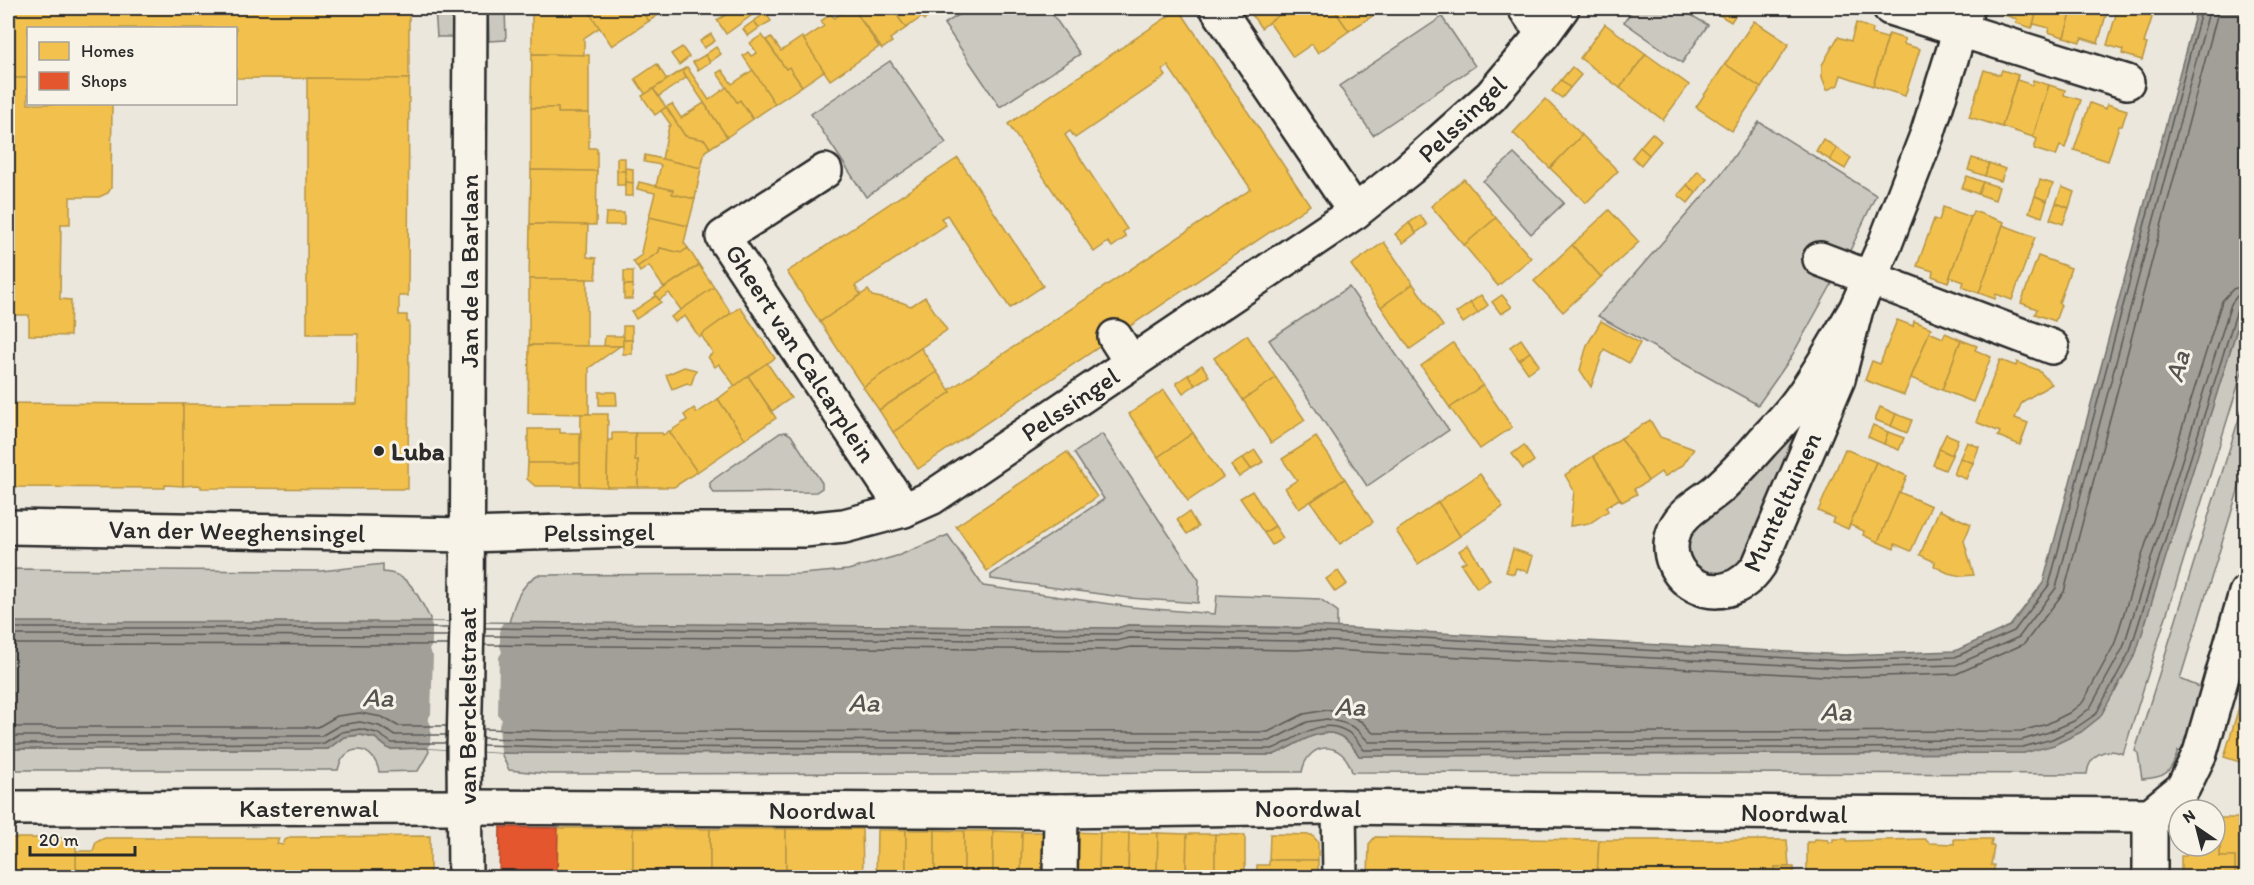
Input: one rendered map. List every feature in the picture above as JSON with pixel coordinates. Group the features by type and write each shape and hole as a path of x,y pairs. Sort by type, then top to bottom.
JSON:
{"street":[{"name":"Jan de la Barlaan","path":"467,535 470,8"},
{"path":"1217,8 1355,212"},
{"name":"Pelssingel","path":"467,535 626,530 804,530 844,526 903,510 931,498 1123,350 1355,212 1409,169 1491,96 1534,21 1562,8"},
{"path":"1890,8 1964,19 2127,82"},
{"name":"Munteltuinen","path":"1856,309 1838,379 1759,565 1750,578 1738,587 1723,592 1707,591 1693,585 1682,575 1674,561 1671,546 1674,530 1682,517 1718,489 1796,404 1856,309 1927,135 1964,19"},
{"name":"Gheert van Calcarplein","path":"825,171 723,237 903,510"},
{"path":"1820,259 2052,347"},
{"name":"Van der Weeghensingel","path":"8,527 467,535"},
{"name":"van Berckelstraat","path":"465,878 467,535"},
{"path":"2150,878 2141,814 2183,788 2200,753 2247,593"},
{"name":"Noordwal","path":"466,807 1061,811 1340,807 1800,813 2141,814"},
{"name":"Kasterenwal","path":"8,808 466,807"},
{"path":"1340,807 1340,878"},
{"path":"1060,878 1061,811"}],"shaded area":[{"path":"435,8 453,8 455,37 437,37"},
{"path":"488,8 505,8 506,40 489,41"},
{"path":"970,8 1048,8 1080,54 1000,107 944,24"},
{"path":"1634,8 1679,8 1708,25 1682,63 1624,22"},
{"path":"1442,17 1475,66 1373,135 1339,86"},
{"path":"890,61 946,143 866,197 811,114"},
{"path":"1759,122 1876,195 1847,257 1790,359 1758,405 1598,316 1715,182"},
{"path":"1514,154 1564,203 1531,234 1483,181"},
{"path":"1349,287 1449,430 1367,486 1269,340"},
{"path":"2246,300 2246,360 2123,754 2110,751 2099,754 2088,767 2087,774 1352,772 1342,754 1326,748 1311,754 1302,772 549,774 509,770 501,753 1273,755 1308,738 1329,733 1339,735 1359,756 2024,753 2115,692 2135,653"},
{"path":"2246,396 2246,465 2180,679 2202,688 2183,752 2178,751 2173,765 2162,776 2142,779 2138,753 2135,751"},
{"path":"1803,420 1742,566 1721,576 1703,572 1697,568 1689,558 1687,546 1689,532"},
{"path":"786,432 791,435 822,483 822,488 816,492 714,493 710,488 710,483 714,479 780,433"},
{"path":"1102,434 1199,580 1198,603 1129,598 991,579 991,575 1104,499 1074,453"},
{"path":"948,535 983,586 1131,607 1215,614 1217,595 1320,599 1337,611 1337,628 509,623 518,596 526,584 537,575 801,574 848,570 900,555"},
{"path":"383,564 383,572 393,573 407,581 417,594 430,622 369,628 8,627 8,569 321,571"},
{"path":"361,735 375,738 389,749 428,748 429,752 418,771 379,772 371,756 359,750 346,755 338,770 8,770 8,749 328,749 344,737"}],"water":[{"name":"Aa","path":"2197,8 2246,8 2246,300 2136,653 2100,717 2081,732 2054,745 2024,753 1359,756 1340,735 1329,733 1308,738 1273,755 501,753 428,748 389,749 375,738 360,735 344,737 328,749 8,749 8,622 467,622 1117,628 1128,625 1298,628 1310,626 1845,655 1955,651 2010,626 2043,583"}],"pier":[{"path":"430,622 503,623 500,627 502,652 499,657 498,715 502,720 499,725 501,753 428,748 430,745 431,725 428,719 431,714 433,656 429,650 432,645"}],"building: Homes":[{"path":"8,8 409,8 409,79 237,78 237,27 27,27 27,78 8,78"},
{"path":"532,8 586,8 600,27 584,38 584,55 532,54"},
{"path":"586,8 639,8 649,21 612,46"},
{"path":"639,8 669,8 649,21"},
{"path":"737,8 746,8 752,15 726,34 717,20"},
{"path":"746,8 764,8 752,15"},
{"path":"851,8 879,47 830,80 803,40 824,26 821,21 831,14 834,18"},
{"path":"853,8 892,8 906,28 890,39 892,42 882,49"},
{"path":"892,8 932,8 935,13 924,20 922,17 906,28"},
{"path":"1247,8 1290,8 1261,28"},
{"path":"1290,8 1333,8 1349,31 1318,53 1312,44 1293,57 1269,22"},
{"path":"1333,8 1385,8 1349,31"},
{"path":"1708,8 1740,8 1731,22"},
{"path":"2003,8 2038,8 2032,28 2016,23 2017,19 2001,14"},
{"path":"2038,8 2073,8 2064,37 2048,32 2049,28 2034,24 2032,28"},
{"path":"2073,8 2108,8 2098,43 2082,38 2080,42 2064,37"},
{"path":"2118,8 2155,8 2144,43 2147,44 2142,60 2122,54 2123,50 2107,45"},
{"path":"1179,9 1310,205 918,469 893,432 951,392 949,390 1251,189 1168,66 1162,70 1166,76 1075,138 1070,131 1065,135 1127,229 1123,232 1126,237 1112,247 1108,242 1094,252 1008,124"},
{"path":"766,13 771,21 759,28 754,21"},
{"path":"754,21 759,28 748,36 743,29"},
{"path":"1754,21 1789,44 1761,88 1725,64"},
{"path":"1856,23 1873,29 1872,34 1886,38 1889,34 1873,86 1841,75 1838,85 1827,90 1822,77 1822,65 1838,37 1851,41"},
{"path":"1605,24 1646,54 1620,88 1580,58"},
{"path":"711,34 715,41 704,48 700,41"},
{"path":"1889,34 1905,39 1903,44 1920,49 1905,96 1873,86"},
{"path":"762,35 786,69 789,67 802,86 775,104 743,56 748,52 751,56 757,53 750,43"},
{"path":"771,37 781,51 802,37 824,71 802,86 789,67 786,69 766,40"},
{"path":"682,47 689,57 679,65 671,54"},
{"path":"716,47 721,54 710,62 705,55"},
{"path":"532,54 589,55 589,113 558,113 558,108 531,108"},
{"path":"1646,54 1689,85 1663,120 1620,88"},
{"path":"705,55 710,62 698,70 693,62"},
{"path":"657,64 667,80 646,95 635,79"},
{"path":"1725,64 1761,88 1732,131 1696,107"},
{"path":"687,67 709,100 727,87 737,102 740,100 753,119 727,137 682,70"},
{"path":"1572,67 1581,75 1570,88 1561,80"},
{"path":"682,70 686,78 659,96 653,89"},
{"path":"722,70 732,84 753,70 775,104 753,119 740,100 737,102 717,73"},
{"path":"1984,70 2000,75 2002,70 2018,75 2002,127 1969,117"},
{"path":"2018,75 2017,80 2032,85 2033,80 2049,85 2033,137 2002,127"},
{"path":"8,78 27,78 27,105 112,105 111,188 108,193 99,197 70,197 70,224 61,224 60,299 71,300 70,336 29,335 29,315 9,315 9,403 183,404 183,486 165,485 165,488 8,487"},
{"path":"307,78 409,79 408,296 399,296 399,315 407,315 407,322 409,322 408,489 183,486 183,404 357,404 358,334 307,334"},
{"path":"1561,80 1570,88 1562,98 1552,91"},
{"path":"2049,85 2065,90 2064,95 2081,100 2065,148 2060,146 2056,156 2034,149 2037,139 2033,137"},
{"path":"653,89 666,107 655,115 642,96"},
{"path":"1545,99 1582,135 1550,168 1513,133"},
{"path":"704,103 727,137 710,148 705,140 685,136 666,107 672,104 681,118"},
{"path":"2090,103 2106,109 2107,104 2127,110 2122,126 2119,126 2108,161 2074,150"},
{"path":"666,107 685,136 705,140 710,148 705,151 701,168 662,159 671,125 661,111"},
{"path":"531,108 558,108 558,113 589,113 589,148 597,148 597,171 531,170"},
{"path":"1652,133 1661,141 1649,155 1640,147"},
{"path":"1582,135 1618,171 1586,203 1550,168"},
{"path":"1823,139 1837,148 1830,160 1816,151"},
{"path":"1640,147 1649,155 1641,165 1632,157"},
{"path":"1837,148 1851,158 1845,169 1830,160"},
{"path":"645,155 701,168 695,199 672,194 673,190 656,186 661,165 644,162"},
{"path":"617,158 625,158 625,171 617,171"},
{"path":"958,158 1043,286 1010,308 947,215 941,218 946,225 855,286 861,295 820,322 787,272"},
{"path":"1972,158 1989,163 1985,176 1968,170"},
{"path":"1989,163 2005,169 2001,181 1985,176"},
{"path":"625,168 633,169 633,183 625,182"},
{"path":"531,170 597,171 596,225 530,224"},
{"path":"617,171 625,171 625,185 617,185"},
{"path":"1698,171 1707,179 1696,193 1687,185"},
{"path":"1967,176 1983,182 1978,194 1962,188"},
{"path":"1464,179 1496,218 1464,245 1431,206"},
{"path":"2040,180 2053,184 2047,201 2035,196"},
{"path":"625,182 633,183 633,196 625,196"},
{"path":"639,182 673,190 672,194 695,199 688,226 649,217 655,193 637,189"},
{"path":"1983,182 1999,187 1995,200 1978,194"},
{"path":"1687,185 1696,193 1688,203 1678,195"},
{"path":"2062,187 2074,192 2069,208 2056,203"},
{"path":"2035,196 2047,201 2042,217 2029,212"},
{"path":"2056,203 2069,208 2063,224 2050,219"},
{"path":"1943,207 1971,217 1948,282 1932,276 1933,271 1917,266 1934,219 1939,221"},
{"path":"1609,210 1639,242 1601,277 1572,245"},
{"path":"1973,211 2004,222 1979,293 1962,287 1964,282 1950,277 1948,282"},
{"path":"606,213 624,213 624,225 605,225"},
{"path":"1420,215 1427,225 1416,233 1409,223"},
{"path":"649,217 688,226 684,243 688,248 681,253 660,248 659,252 637,267 633,261 643,254 641,252"},
{"path":"1496,218 1531,258 1498,286 1464,245"},
{"path":"1409,223 1416,233 1403,243 1395,234"},
{"path":"530,224 588,225 587,257 596,258 596,279 529,279"},
{"path":"2003,225 2035,237 2012,300 1996,294 1995,299 1979,293"},
{"path":"1384,242 1413,284 1381,307 1351,265"},
{"path":"1572,245 1601,277 1563,312 1534,281"},
{"path":"660,248 681,253 688,248 699,265 664,288 649,266 640,272 637,267 659,252"},
{"path":"2038,256 2071,268 2055,321 2035,314 2037,309 2021,303"},
{"path":"699,265 714,287 681,310 669,293 659,300 655,294"},
{"path":"624,271 633,271 633,285 624,285"},
{"path":"529,279 587,279 587,346 529,345"},
{"path":"1413,284 1443,326 1410,349 1381,307"},
{"path":"624,285 633,285 632,299 624,299"},
{"path":"714,287 731,313 699,337 685,316 675,322 671,317"},
{"path":"868,290 872,296 911,306 925,297 947,330 863,387 820,322"},
{"path":"1481,295 1488,305 1478,313 1470,303"},
{"path":"1502,295 1512,307 1501,314 1492,302"},
{"path":"656,296 661,302 636,319 632,312"},
{"path":"1470,303 1478,313 1463,323 1456,313"},
{"path":"740,307 775,358 735,386 719,364 715,367 708,357 713,353 701,335"},
{"path":"1897,320 1913,326 1914,321 1931,328 1904,395 1865,380 1872,361 1880,364"},
{"path":"1601,321 1640,343 1629,363 1604,349 1591,387 1580,370 1587,345"},
{"path":"623,326 632,326 632,340 623,340"},
{"path":"1929,332 1943,338 1945,333 1961,340 1942,390 1911,378"},
{"path":"1247,335 1276,378 1243,400 1214,358"},
{"path":"605,336 624,336 623,346 604,346"},
{"path":"1521,339 1530,352 1519,360 1510,347"},
{"path":"623,340 632,340 632,354 623,354"},
{"path":"1961,340 1977,346 1975,350 1991,357 1973,402 1942,390"},
{"path":"1453,343 1483,385 1450,408 1421,366"},
{"path":"529,345 620,346 589,368 589,414 528,413"},
{"path":"921,348 937,372 879,410 863,387"},
{"path":"1530,352 1539,365 1528,373 1519,360"},
{"path":"2000,360 2016,366 2017,362 2038,370 2052,384 2022,402 2015,418 2028,423 2020,445 1998,436 2000,432 1976,422"},
{"path":"767,363 791,398 772,411 748,376"},
{"path":"1202,365 1209,376 1195,385 1188,375"},
{"path":"684,367 696,370 691,385 687,383 672,389 666,375"},
{"path":"937,372 951,392 893,432 879,410"},
{"path":"1188,375 1195,385 1183,393 1176,383"},
{"path":"748,376 776,418 745,439 718,399"},
{"path":"1276,378 1305,420 1271,443 1243,400"},
{"path":"1483,385 1512,427 1480,449 1450,408"},
{"path":"1164,390 1193,433 1158,457 1129,414"},
{"path":"599,392 616,392 617,405 599,405"},
{"path":"718,399 745,439 697,472 669,432 687,420 684,415 694,408 697,413"},
{"path":"1880,407 1896,414 1891,426 1875,420"},
{"path":"581,414 608,414 607,487 580,486"},
{"path":"1896,414 1912,420 1907,433 1891,426"},
{"path":"1650,420 1660,437 1694,449 1683,465 1664,477 1661,472 1648,481 1621,438"},
{"path":"1873,425 1888,432 1884,444 1868,437"},
{"path":"528,429 560,429 560,433 580,433 580,463 528,463"},
{"path":"669,431 697,472 674,487 638,487 635,433 662,433 663,435"},
{"path":"1888,432 1904,438 1899,450 1884,444"},
{"path":"612,433 635,433 638,487 607,487 608,440 612,440"},
{"path":"1193,433 1223,477 1188,501 1158,457"},
{"path":"1946,434 1958,439 1952,455 1939,449"},
{"path":"1316,437 1345,479 1299,509 1285,488 1297,480 1282,459"},
{"path":"1621,438 1648,481 1634,489 1637,494 1622,502 1593,456"},
{"path":"1967,442 1979,447 1973,463 1960,458"},
{"path":"1524,445 1534,461 1523,469 1512,454"},
{"path":"1845,449 1876,462 1848,529 1832,522 1834,518 1818,511"},
{"path":"1939,449 1952,455 1945,470 1933,465"},
{"path":"1255,450 1263,462 1251,469 1243,458"},
{"path":"1067,452 1097,497 987,571 956,526"},
{"path":"1593,456 1622,502 1619,499 1606,507 1608,511 1590,523 1570,526 1574,491 1565,475"},
{"path":"1243,458 1251,469 1239,477 1231,466"},
{"path":"1960,458 1973,463 1966,479 1954,474"},
{"path":"1876,462 1907,476 1878,542 1863,535 1864,531 1850,525 1848,529"},
{"path":"528,463 580,463 580,486 535,486 527,479"},
{"path":"1480,474 1503,507 1460,536 1438,502"},
{"path":"1345,479 1373,522 1340,544 1311,502"},
{"path":"1252,491 1275,526 1264,533 1240,498"},
{"path":"1899,492 1931,506 1911,551 1895,544 1894,549 1878,542"},
{"path":"1438,502 1460,536 1418,564 1396,531"},
{"path":"1939,510 1971,524 1964,541 1974,575 1961,576 1948,573 1934,566 1935,562 1920,555"},
{"path":"1189,512 1198,527 1187,534 1177,520"},
{"path":"1275,526 1283,538 1272,545 1264,533"},
{"path":"1468,545 1490,580 1477,588 1461,564 1466,561 1459,551"},
{"path":"1513,549 1533,556 1528,572 1516,568 1514,574 1506,572"},
{"path":"1338,571 1347,584 1335,592 1326,579"},
{"path":"2246,684 2246,764 2224,757"},
{"path":"2227,818 2238,818 2238,827 2246,827 2246,878 2235,878 2235,857 2227,857"},
{"path":"557,828 633,828 633,870 557,870"},
{"path":"633,828 710,829 710,870 633,870"},
{"path":"710,829 786,829 786,870 710,870"},
{"path":"786,829 862,829 863,870 786,870"},
{"path":"877,830 906,830 906,878 876,878"},
{"path":"906,830 935,830 935,878 906,878"},
{"path":"935,830 964,831 964,878 935,878"},
{"path":"964,831 993,831 993,878 964,878"},
{"path":"993,831 1022,832 1021,878 993,878"},
{"path":"1022,832 1052,832 1051,878 1021,878"},
{"path":"1070,832 1100,833 1099,878 1070,878"},
{"path":"1100,833 1129,833 1128,878 1099,878"},
{"path":"1129,833 1158,833 1157,878 1128,878"},
{"path":"1158,833 1187,834 1186,878 1157,878"},
{"path":"1187,834 1215,834 1215,878 1186,878"},
{"path":"1215,834 1245,835 1245,878 1215,878"},
{"path":"1270,834 1312,835 1318,842 1318,860 1269,860"},
{"path":"430,836 430,873 422,873 422,878 76,878 76,851 93,851 96,842 105,838 279,838 277,844 283,845 290,837"},
{"path":"1375,837 1599,840 1597,878 1368,878 1369,844"},
{"path":"8,838 76,838 76,878 8,878"},
{"path":"1815,839 1833,842 1833,839 1847,839 1847,841 1925,839 1929,843 1954,844 1954,839 1992,839 1991,846 1994,846 1991,865 1994,865 1994,878 1807,878 1807,842 1814,842"},
{"path":"1599,840 1787,840 1789,867 1775,867 1775,878 1597,878"},
{"path":"2235,857 2235,874 2226,874 2226,878 2181,878 2181,858"},
{"path":"1269,860 1318,860 1318,878 1257,878 1257,865 1269,865"},
{"path":"1775,867 1794,867 1794,878 1775,878"}],"building: Shops":[{"path":"500,827 558,828 557,878 499,878"}],"place":[{"name":"Luba","path":"379,451"}]}
